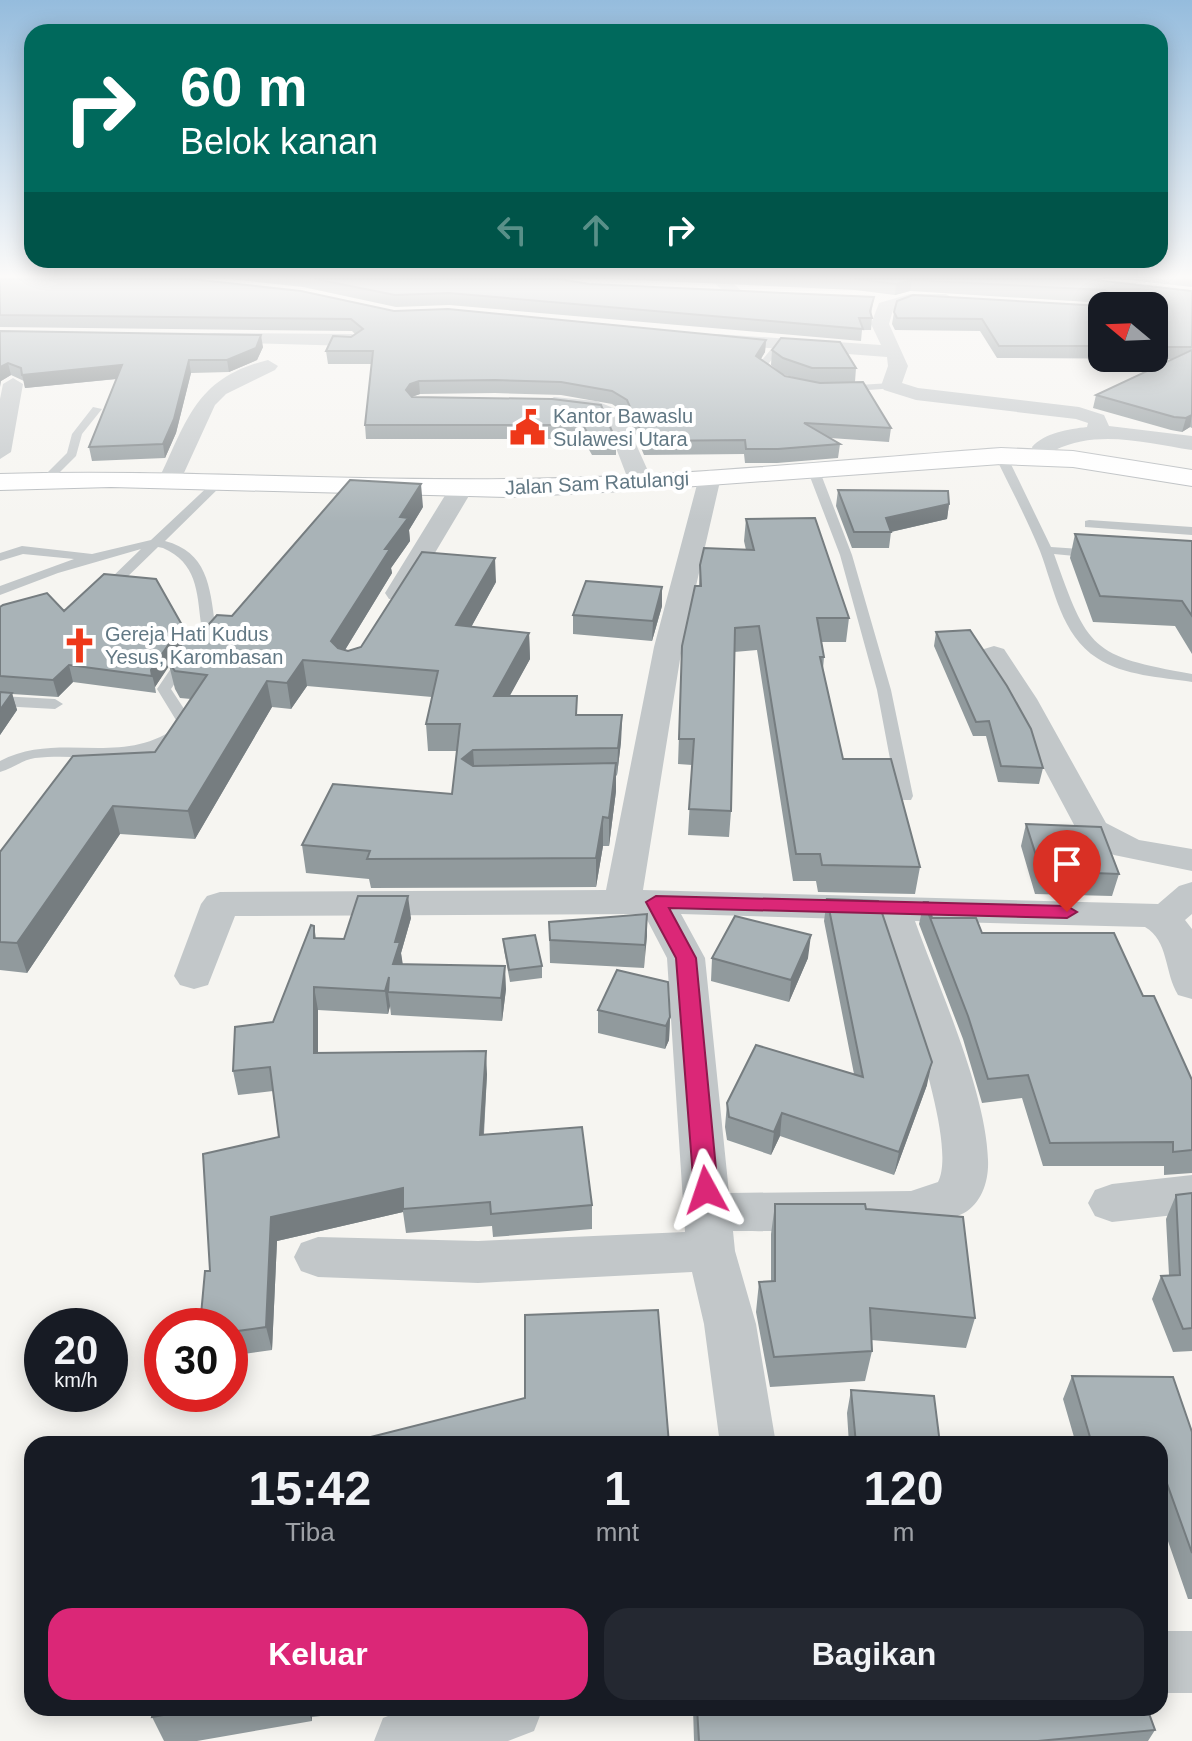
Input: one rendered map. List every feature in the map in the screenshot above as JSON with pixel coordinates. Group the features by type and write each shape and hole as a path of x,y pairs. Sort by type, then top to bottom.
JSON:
{"highway":[{"name":"Jalan Sam Ratulangi","path":"0,482 170,481 461,489 641,482 1001,456 1046,456 1192,478"}],"street":[{"path":"896,360 898,366 891,386 916,394 1079,413 1097,419 1099,424 1096,430"},
{"path":"170,481 201,410 212,395 268,366"},
{"path":"0,452 13,384"},
{"path":"529,403 580,404 609,411 614,415 641,482"},
{"path":"1046,456 1043,447 1051,442 1096,430 1192,443"},
{"path":"710,477 636,784 639,903 686,958 709,1232 730,1324 747,1436"},
{"path":"384,615 461,489"},
{"path":"994,655 1022,699 1092,829 1103,839 1122,847 1192,860"},
{"path":"1164,919 1192,894"},
{"path":"194,976 220,904 639,903 1136,912 1164,919 1178,933 1192,985"},
{"path":"318,1257 478,1262 911,1210 943,1203 963,1186 968,1163 962,1122 892,909"},
{"path":"1112,1203 1192,1194"},
{"path":"1168,1662 1192,1662"},
{"path":"406,1741 486,1716"}],"lane":[{"path":"766,360 762,366 771,378 784,386"},
{"path":"827,389 891,386"},
{"path":"46,480 72,454 77,434 97,409"},
{"path":"1001,456 1046,550 1067,611 1084,640 1102,655 1128,667 1192,678"},
{"path":"813,469 846,555 884,690 905,796"},
{"path":"114,582 219,482"},
{"path":"1089,524 1192,531"},
{"path":"0,591 38,574 156,542 178,550 193,563 202,580 208,624 164,689 165,697 182,713 187,726 175,738 157,747 125,752 27,754 0,767"},
{"path":"0,557 22,550 98,558"},
{"path":"1046,550 1109,555"},
{"path":"0,701 55,704"}],"building":[{"path":"0,360 189,360 174,419 163,444 89,447 122,365 22,375 21,368 8,363 0,367"},
{"path":"372,360 762,360 785,376 820,383 863,382 891,428 804,423 840,444 778,449 746,449 745,440 645,441 627,400 612,391 561,382 495,380 419,381 410,384 406,390 412,397 552,399 601,405 616,441 592,441 583,425 365,425"},
{"path":"790,360 851,360 856,368 812,368"},
{"path":"1170,360 1192,360 1192,415 1174,417 1096,395 1145,372 1168,372"},
{"path":"350,480 421,484 400,517 408,518 385,549 390,549 331,641 338,648 348,651 361,647 422,552 495,558 456,625 529,633 494,696 577,696 576,715 622,715 618,748 473,750 462,759 473,766 616,763 609,818 603,817 596,858 367,859 370,851 302,845 333,784 452,794 460,724 426,724 438,671 303,660 287,683 267,681 188,811 113,806 17,943 0,942 0,852 73,756 155,752 207,675 175,671 169,663 190,632 195,640 217,615 232,616"},
{"path":"838,490 948,491 949,504 886,518 891,532 854,532"},
{"path":"815,518 849,618 817,618 824,657 820,657 843,759 891,759 920,867 822,865 820,854 796,854 759,626 735,628 731,811 689,809 694,739 679,739 682,646 695,586 701,586 700,565 704,548 754,550 746,519"},
{"path":"1075,534 1192,541 1192,616 1182,601 1100,596"},
{"name":"Gereja Hati Kudus Yesus, Karombasan","path":"104,574 156,579 182,625 151,670 152,676 69,665 53,680 0,676 0,607 47,593 64,611"},
{"path":"586,581 662,587 653,621 573,615"},
{"path":"970,630 1031,729 1043,768 1001,766 989,721 976,722 936,632"},
{"path":"0,692 12,693 0,710"},
{"path":"1026,824 1101,827 1119,874 1041,871"},
{"path":"358,896 408,896 395,942 400,942 393,964 505,966 501,998 388,992 389,977 385,991 314,987 314,1053 486,1051 480,1135 582,1127 592,1205 491,1214 490,1202 403,1209 403,1188 271,1217 266,1327 248,1330 248,1308 202,1308 205,1271 210,1271 203,1154 279,1137 270,1067 233,1071 235,1027 273,1022 311,925 314,926 314,938 344,939"},
{"path":"827,899 878,901 932,1062 899,1152 782,1113 774,1132 729,1117 727,1103 756,1045 863,1077"},
{"path":"924,902 928,902 932,918 976,918 982,933 1114,933 1143,996 1154,996 1192,1080 1192,1150 1173,1152 1173,1142 1050,1143 1028,1075 988,1079 968,1016"},
{"path":"647,914 645,945 550,940 549,922"},
{"path":"735,916 811,935 791,980 712,958"},
{"path":"535,935 542,966 509,970 503,939"},
{"path":"617,970 668,982 670,1017 666,1026 598,1010"},
{"path":"1192,1193 1192,1328 1183,1329 1161,1276 1180,1275 1176,1195"},
{"path":"775,1204 865,1204 866,1209 963,1217 975,1318 870,1308 872,1351 774,1357 759,1282 775,1281"},
{"path":"658,1310 668,1436 375,1436 525,1398 525,1315"},
{"path":"1072,1376 1173,1377 1192,1432 1192,1553 1168,1486 1168,1436 1090,1436"},
{"path":"851,1390 934,1396 939,1436 855,1436"},
{"path":"697,1716 1150,1716 1155,1730 1038,1741 699,1741"}],"place":[{"name":"Kantor Bawaslu Sulawesi Utara","path":"527,428"},
{"name":"Gereja Hati Kudus Yesus, Karombasan","path":"79,646"}],"route":[{"path":"706,1190 686,958 656,902 1067,912"}]}
